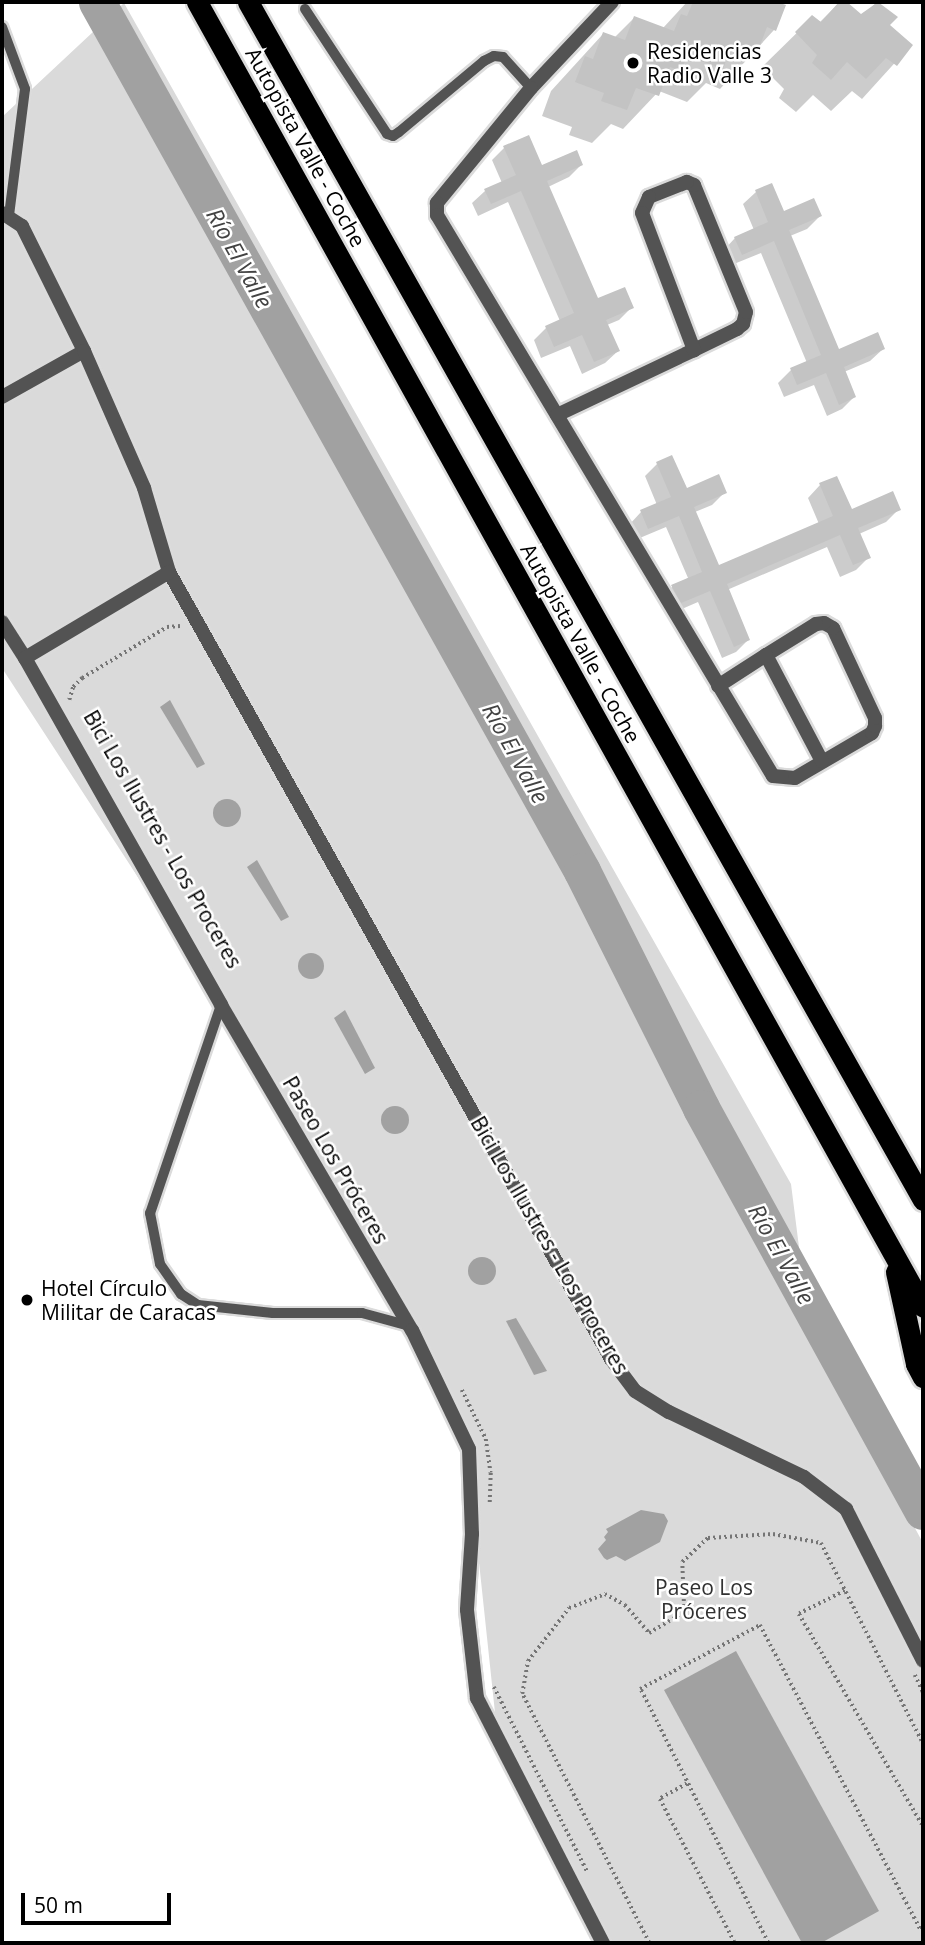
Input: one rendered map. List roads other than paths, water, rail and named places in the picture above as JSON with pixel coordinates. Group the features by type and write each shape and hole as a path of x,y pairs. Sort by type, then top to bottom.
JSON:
{"highway":[{"name":"Autopista Valle - Coche","path":"197,2 923,1307"},
{"name":"Autopista Valle - Coche","path":"248,2 923,1200"},
{"path":"891,1253 916,1363 923,1377"}],"street":[{"path":"612,2 531,88 437,202 437,215 718,686 773,776 795,778 872,733 875,726 875,718 833,628 824,623 816,624 718,686"},
{"path":"557,415 694,350 737,329 743,324 746,312 694,185 687,182 649,197 642,213 694,350"},
{"path":"5,215 22,226 84,351 144,488 169,572 611,1359 635,1391 669,1412 804,1477 846,1509 917,1664"},
{"path":"2,397 84,351"},
{"path":"25,658 169,572"},
{"name":"Paseo Los Próceres","path":"2,622 221,1005 410,1326 468,1450 472,1535 467,1611 477,1698 603,1943"},
{"path":"766,655 822,761"}],"lane":[{"path":"305,9 387,134 393,136 399,132 494,56 503,57 531,88"},
{"path":"2,27 25,89 5,215"},
{"path":"221,1005 150,1213 160,1264 181,1294 198,1305 273,1313 362,1313 410,1326"}],"waterway":[{"name":"Río El Valle","path":"97,2 582,871 701,1108 923,1511"}],"place":[{"name":"Residencias Radio Valle 3","path":"633,63"},
{"name":"Hotel Círculo Militar de Caracas","path":"27,1300"}]}
